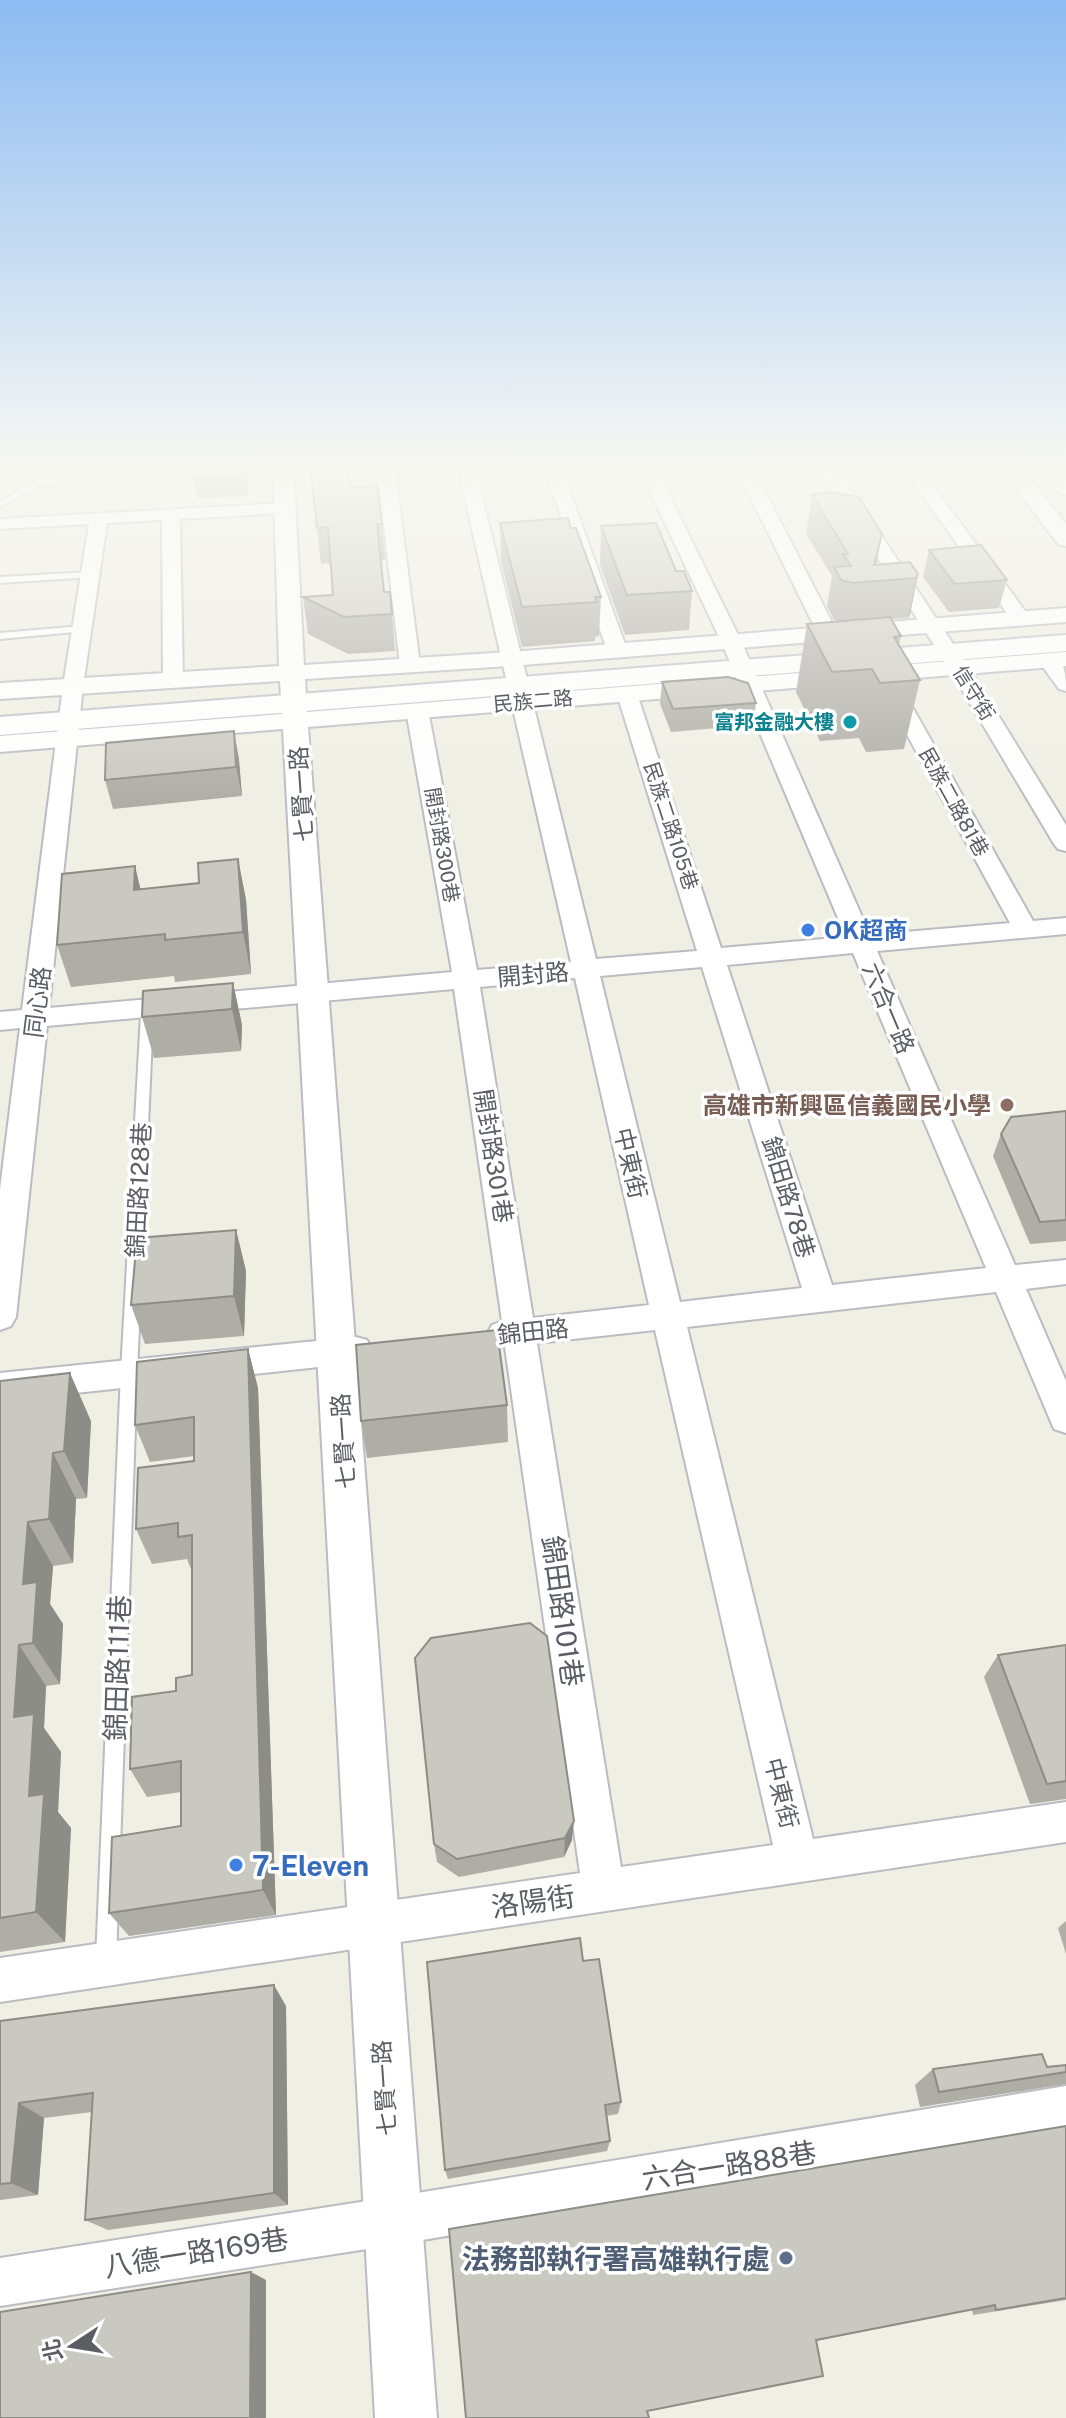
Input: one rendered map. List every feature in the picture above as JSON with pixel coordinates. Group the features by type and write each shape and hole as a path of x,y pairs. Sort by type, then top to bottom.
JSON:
{"main road":[{"name":"民族二路","path":"0,726 70,712 945,647 1066,630"},
{"name":"民族二路","path":"945,647 1060,654"},
{"name":"民族二路","path":"0,707 70,712"}],"street":[{"name":"同心路","path":"0,1317 70,712 91,577"},
{"path":"172,577 173,680"},
{"name":"七賢一路","path":"290,577 295,696 406,2418"},
{"path":"399,577 410,665"},
{"name":"中東街","path":"492,577 798,1862"},
{"path":"591,577 617,650"},
{"name":"六合一路","path":"699,577 740,662 1066,1419"},
{"path":"799,577 828,634"},
{"name":"信守街","path":"899,577 1066,844"},
{"path":"990,577 1021,619"},
{"name":"民族二路","path":"0,744 70,712 173,680 417,710 617,650 883,674 1021,619 1066,615"},
{"name":"民族二路","path":"295,696 410,665 627,694 828,634 945,647"},
{"path":"1060,654 1066,685"},
{"name":"民族二路81巷","path":"883,674 1026,930"},
{"name":"民族二路","path":"0,691 70,712"},
{"name":"民族二路105巷","path":"627,694 714,958"},
{"name":"開封路300巷","path":"417,710 466,980"},
{"name":"開封路","path":"0,1021 1066,926"},
{"name":"錦田路78巷","path":"714,958 821,1299"},
{"name":"開封路301巷","path":"466,980 521,1332"},
{"name":"錦田路","path":"477,1337 1066,1272"},
{"name":"錦田路101巷","path":"521,1332 604,1891"},
{"path":"0,1387 387,1347"},
{"name":"洛陽街","path":"0,1980 1066,1822"},
{"name":"六合一路88巷","path":"393,2221 1066,2109"},
{"name":"八德一路169巷","path":"0,2282 393,2221"}],"lane":[{"path":"0,580 58,577"},
{"path":"0,636 82,629"},
{"name":"錦田路128巷","path":"129,1372 147,1008"},
{"name":"錦田路111巷","path":"106,1964 129,1372"}],"building":[{"path":"332,577 382,577 384,592 390,592 392,614 344,617 303,597 333,595"},
{"path":"514,577 594,577 601,597 595,597 597,602 522,607"},
{"path":"620,577 686,577 692,591 627,595"},
{"path":"839,577 917,577 852,583"},
{"path":"950,577 1005,577 1007,580 955,584"},
{"path":"890,617 901,636 894,637 920,680 880,683 872,669 832,672 807,624"},
{"path":"728,677 748,683 756,703 673,709 662,682"},
{"path":"234,731 236,767 105,780 106,743"},
{"path":"238,859 243,932 165,940 165,934 57,945 62,874 135,866 134,890 199,883 198,863"},
{"path":"233,983 232,1009 142,1017 143,991"},
{"path":"1066,1111 1066,1220 1040,1222 1001,1134 1011,1117"},
{"path":"236,1230 234,1296 131,1305 137,1238"},
{"path":"497,1330 507,1405 361,1421 356,1345"},
{"path":"248,1349 263,1890 109,1913 112,1837 181,1826 181,1761 130,1769 132,1697 176,1691 176,1678 192,1675 192,1535 178,1537 178,1523 136,1529 138,1468 194,1461 194,1417 135,1425 137,1362"},
{"path":"70,1373 64,1451 53,1453 49,1519 28,1522 23,1584 37,1582 33,1643 19,1645 14,1717 34,1714 29,1796 44,1794 36,1912 0,1918 0,1381"},
{"path":"530,1623 547,1636 574,1821 565,1838 457,1859 434,1844 415,1658 431,1638"},
{"path":"1066,1645 1066,1781 1047,1784 998,1655"},
{"path":"580,1938 583,1961 599,1959 621,2102 605,2105 610,2141 445,2170 427,1962"},
{"path":"274,1985 274,2193 85,2220 93,2093 19,2103 11,2183 0,2184 0,2021"},
{"path":"1042,2054 1047,2067 1066,2065 1066,2072 939,2092 933,2069"},
{"path":"1066,2126 1066,2298 996,2310 995,2305 816,2340 823,2376 647,2411 649,2418 466,2418 449,2229"},
{"path":"251,2272 250,2418 0,2418 0,2312"}],"place":[{"name":"富邦金融大樓","path":"850,722"},
{"name":"OK超商","path":"808,930"},
{"name":"高雄市新興區信義國民小學","path":"1007,1105"},
{"name":"7-Eleven","path":"236,1865"},
{"name":"法務部執行署高雄執行處","path":"786,2258"}]}
